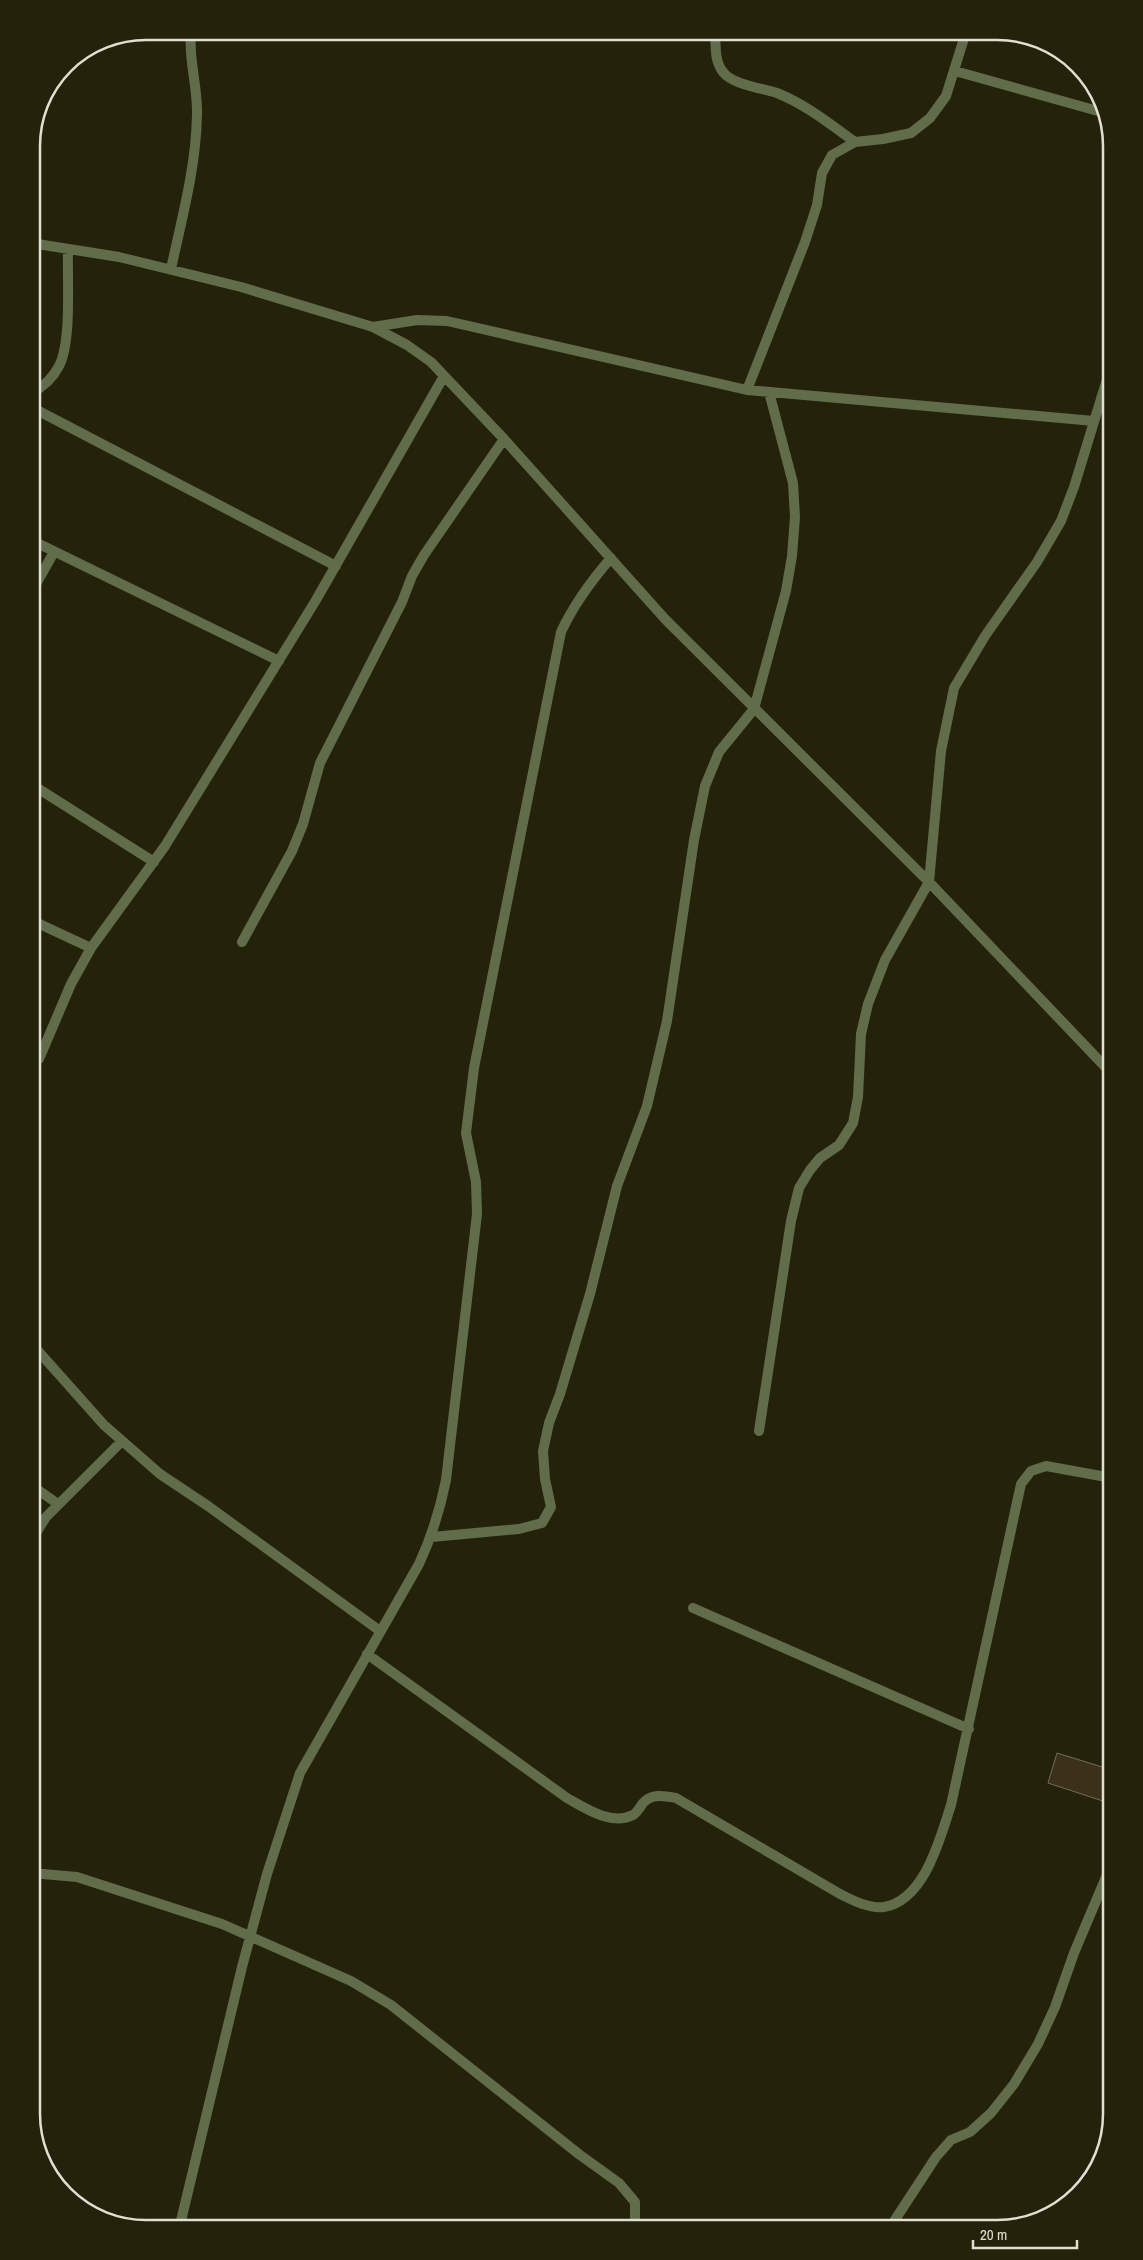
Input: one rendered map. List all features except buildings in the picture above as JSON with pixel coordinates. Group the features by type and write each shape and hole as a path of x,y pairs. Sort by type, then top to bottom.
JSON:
{"street":[{"path":"171,269 195,158 197,112 190,40"},
{"path":"715,40 716,56 724,73 744,84 777,93 806,108 855,142"},
{"path":"747,390 805,242 817,205 822,173 832,155 855,142 911,133 930,118 946,96 964,40"},
{"path":"955,71 1096,111"},
{"path":"40,244 120,257 171,269 372,327 407,345 430,362 504,438 665,619 930,882 1103,1065"},
{"path":"40,388 44,386 59,366 66,337 68,249"},
{"path":"372,327 417,320 447,321 747,390 1094,421"},
{"path":"40,1057 71,984 91,948 154,862 279,661 336,566 444,376"},
{"path":"432,1537 519,1529 542,1523 551,1507 544,1479 543,1451 549,1423 560,1394 590,1294 617,1186 647,1106 661,1050 667,1022 694,840 705,786 719,752 754,709 786,591 792,556 795,517 793,483 769,392"},
{"path":"759,1431 791,1221 799,1188 820,1158 839,1145 852,1123 858,1097 861,1034 868,1004 886,960 930,882 941,750 954,688 985,636 1037,562 1061,520 1074,487 1103,392"},
{"path":"40,411 336,566"},
{"path":"242,942 292,851 303,824 320,763 402,602 412,576 504,438"},
{"path":"40,545 279,661"},
{"path":"40,577 54,552"},
{"path":"182,2220 220,2053 269,1866 300,1773 419,1564 432,1537 439,1515 446,1480 477,1214 476,1182 466,1133 474,1068 560,632 572,608 590,581 611,558"},
{"path":"40,790 154,862"},
{"path":"40,924 91,948"},
{"path":"40,1353 104,1426 160,1474 208,1506 380,1631"},
{"path":"40,1527 58,1504 122,1441"},
{"path":"367,1654 567,1798 592,1812 617,1819 634,1814 645,1800 660,1795 676,1798 840,1894 861,1904 883,1907 903,1899 919,1883 938,1842 950,1805 968,1729 1021,1484 1031,1471 1046,1466 1103,1476"},
{"path":"40,1491 58,1504"},
{"path":"693,1608 968,1729"},
{"path":"40,1874 77,1877 222,1924 351,1981 391,2005 618,2183 635,2202 635,2220"},
{"path":"895,2220 936,2156 951,2140 970,2132 991,2113 1014,2084 1038,2044 1055,2007 1074,1953 1103,1884"}]}
